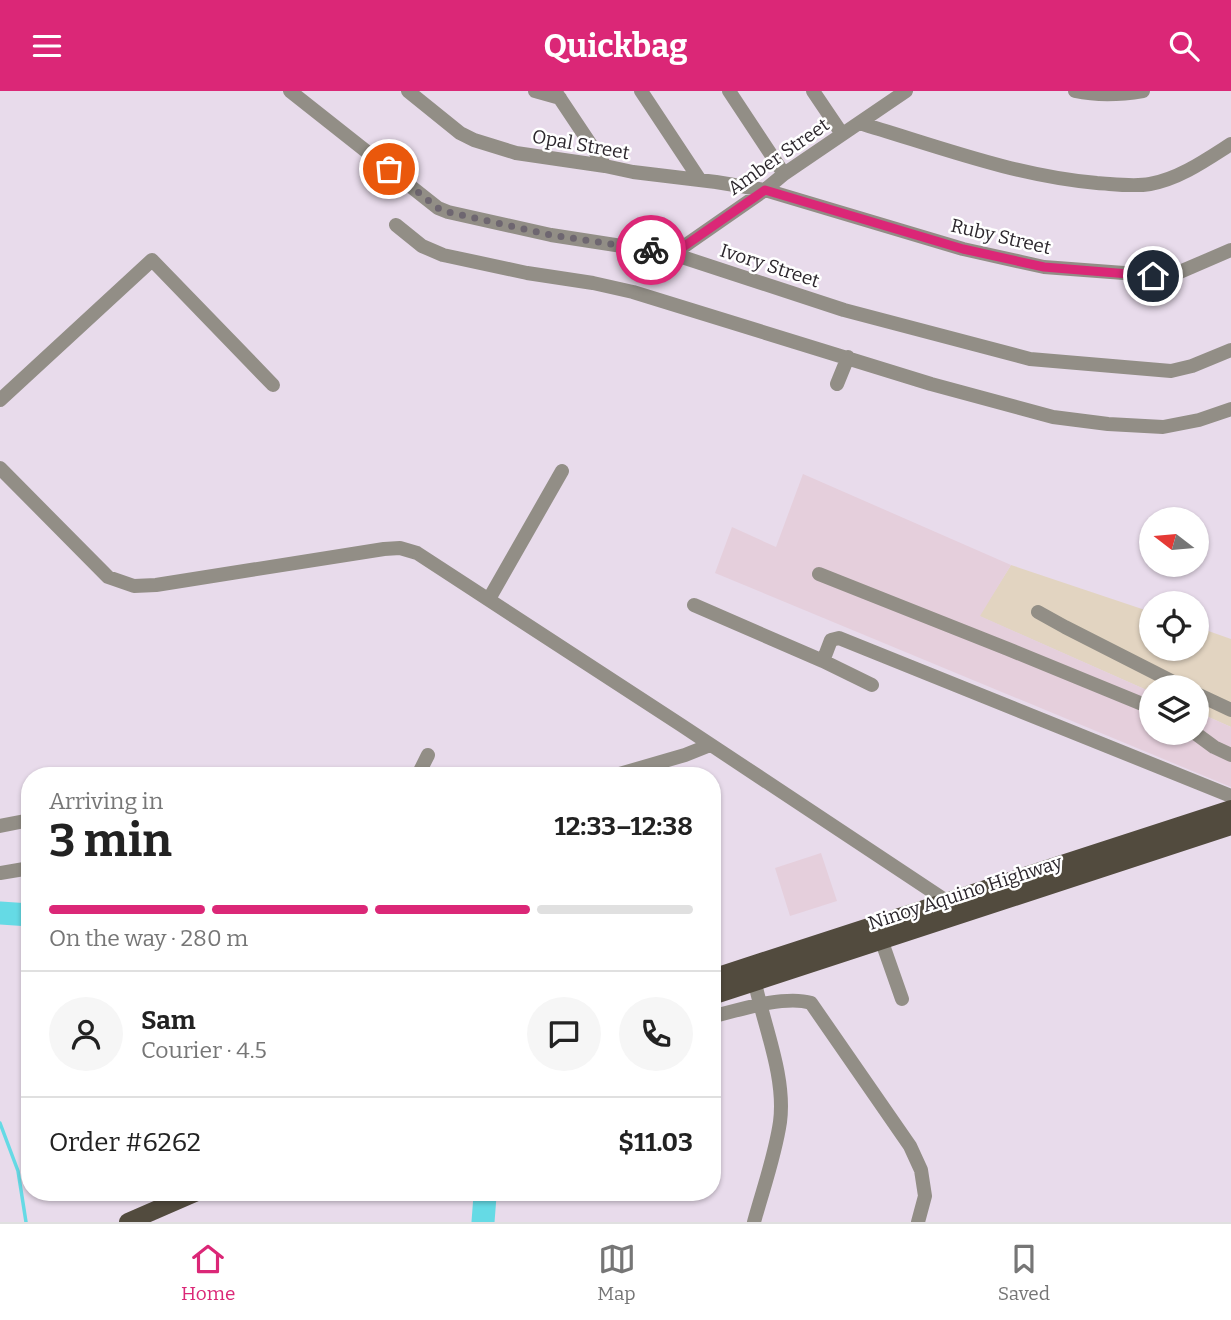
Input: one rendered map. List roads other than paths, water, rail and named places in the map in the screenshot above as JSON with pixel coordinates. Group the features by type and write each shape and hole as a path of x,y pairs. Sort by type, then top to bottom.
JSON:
{"main road":[{"name":"Ninoy Aquino Highway","path":"721,993 1231,809"},
{"name":"Ninoy Aquino Highway","path":"721,976 889,933 948,902 974,902 1231,826"},
{"path":"131,1221 177,1201"}],"street":[{"name":"Ivory Street","path":"290,91 438,208 448,212 551,235 673,254 844,310 1030,359 1171,371 1192,366 1231,349"},
{"name":"Opal Street","path":"408,91 460,133 516,153 765,190"},
{"path":"535,91 558,95 605,166"},
{"path":"641,91 700,180"},
{"path":"729,91 785,174"},
{"path":"813,91 842,134"},
{"path":"1076,91 1112,95 1143,91"},
{"name":"Amber Street","path":"673,254 901,92"},
{"path":"859,123 1026,173 1129,185 1150,184 1172,178 1231,144"},
{"name":"Ruby Street","path":"765,190 963,249 1044,267 1164,276 1175,274 1231,250"},
{"path":"397,225 422,246 443,255 633,292 1034,413 1084,422 1163,427 1199,420 1231,409"},
{"path":"0,400 152,260 273,385"},
{"path":"837,384 848,357"},
{"path":"0,468 108,577 134,586 156,585 384,549 400,548 417,553 948,902"},
{"path":"489,599 562,471"},
{"path":"819,574 1139,703"},
{"path":"694,605 872,685"},
{"path":"1038,612 1159,675"},
{"path":"823,661 831,640 839,638 1231,796"},
{"path":"1209,700 1231,710"},
{"path":"1209,743 1231,755"},
{"path":"644,767 710,745"},
{"path":"422,767 428,755"},
{"path":"0,826 21,822"},
{"path":"0,873 21,870"},
{"path":"889,933 902,999"},
{"path":"754,1222 780,1120 778,1074 755,983"},
{"path":"721,1015 760,1005 802,1000 811,1003 910,1146 921,1170 925,1196 918,1222"}],"waterway":[{"path":"0,913 21,914"},
{"path":"0,1123 18,1171 21,1190"},
{"path":"23,1201 26,1222"},
{"path":"483,1222 485,1201"}]}
